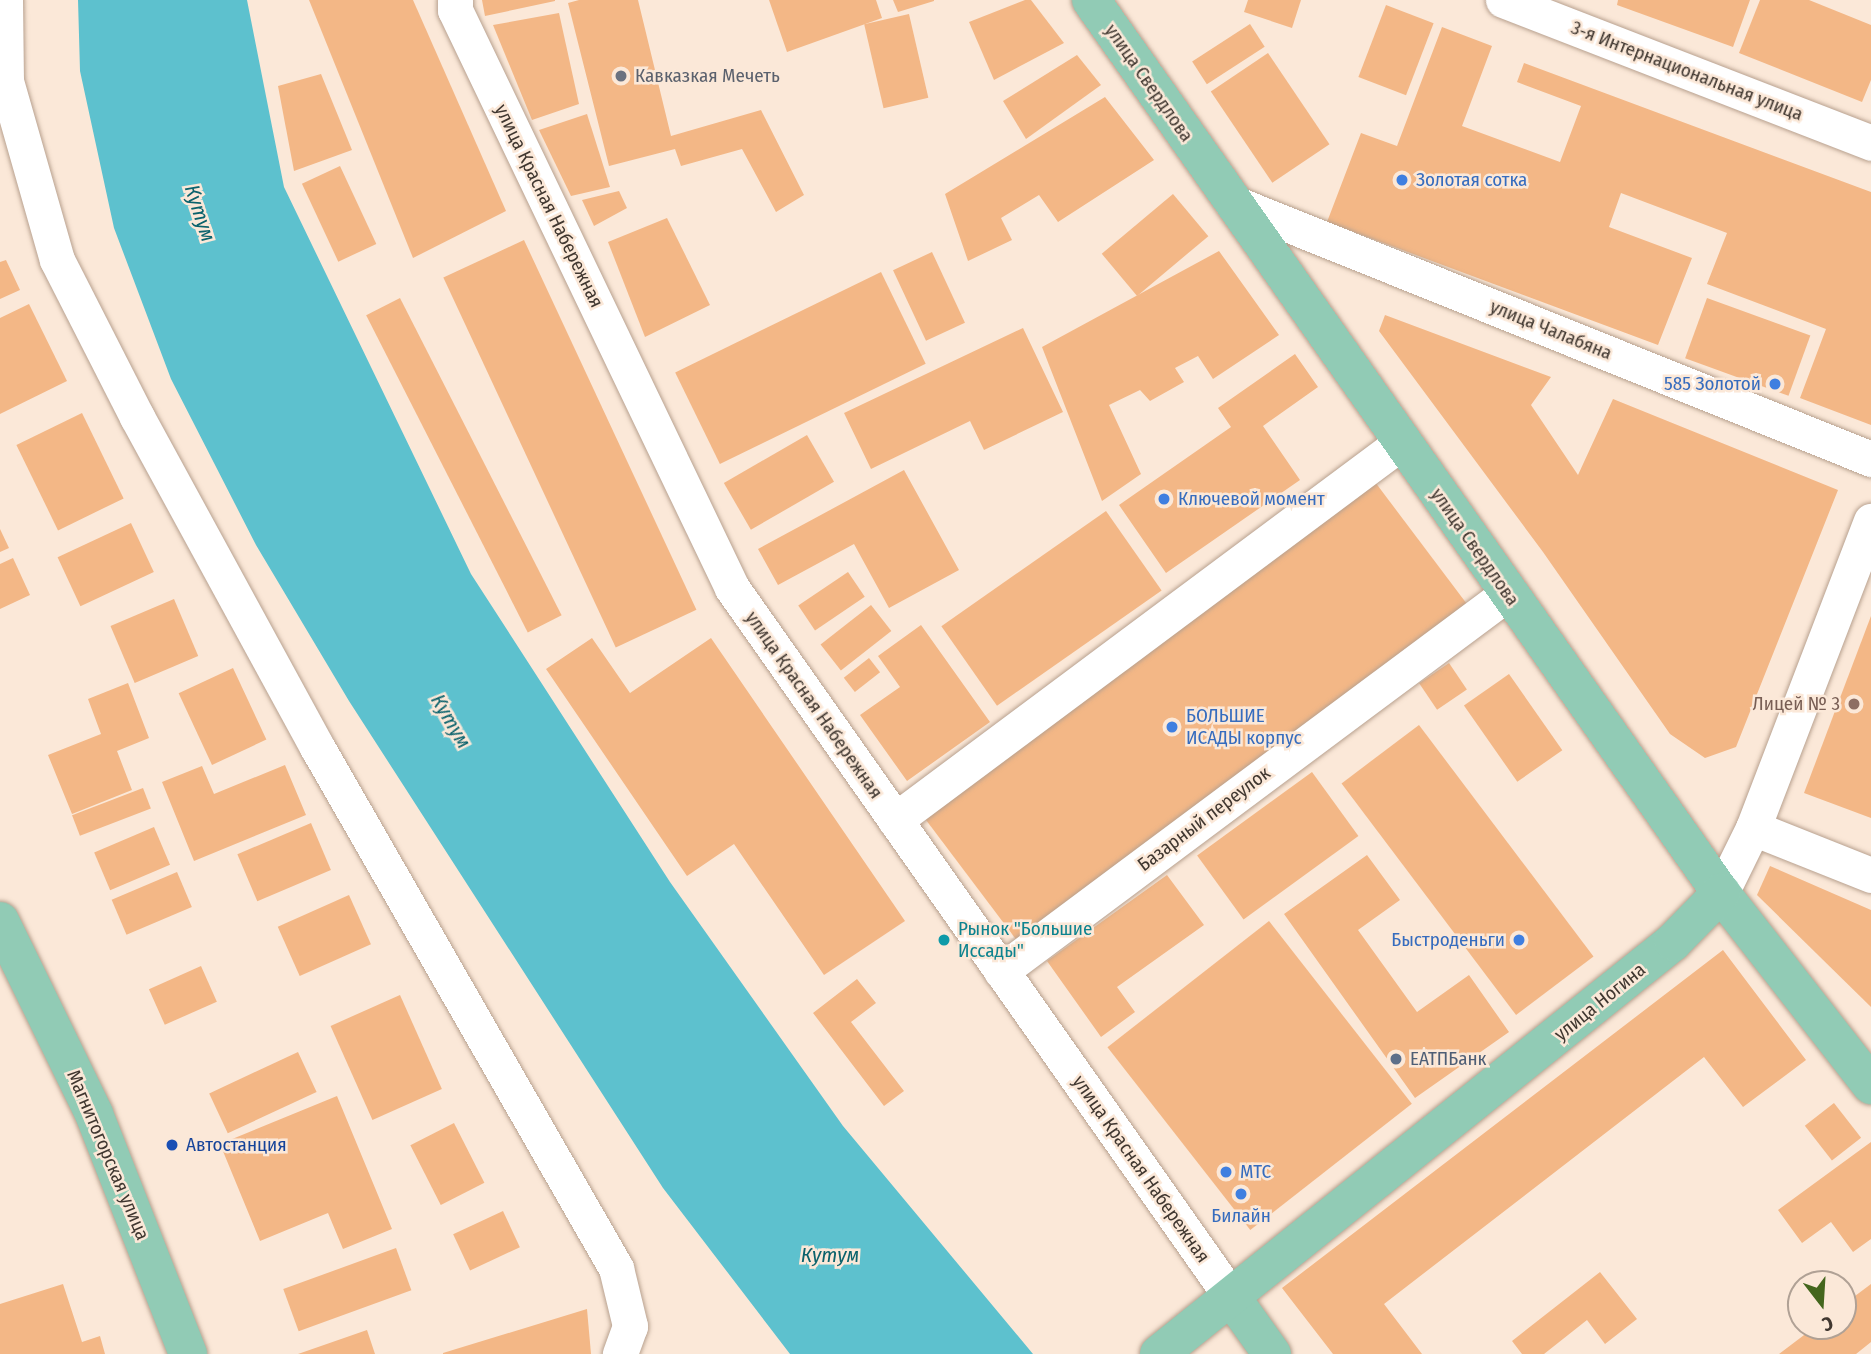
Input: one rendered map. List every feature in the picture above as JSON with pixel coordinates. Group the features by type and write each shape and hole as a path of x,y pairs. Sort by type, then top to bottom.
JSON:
{"main road":[{"name":"улица Свердлова","path":"1091,0 1721,893 1871,1084"},
{"name":"улица Ногина","path":"1159,1354 1673,942 1721,893"},
{"name":"Магнитогорская улица","path":"0,921 94,1114 188,1354"},
{"name":"улица Красная Набережная","path":"1232,1298 1272,1354"}],"street":[{"path":"5,0 6,81 57,260 137,417 310,734 616,1268 630,1326 620,1354"},
{"name":"улица Красная Набережная","path":"455,0 455,10 732,588 1232,1298"},
{"name":"3-я Интернациональная улица","path":"1503,0 1871,143"},
{"name":"улица Чалабяна","path":"1232,202 1871,459"},
{"path":"895,820 1402,442"},
{"name":"улица Ногина","path":"1721,893 1753,828 1871,521"},
{"name":"Базарный переулок","path":"1001,971 1508,593"},
{"path":"1753,828 1871,875"}],"water":[{"name":"Кутум","path":"78,0 247,0 284,187 471,574 670,882 843,1126 1033,1354 790,1354 663,1188 349,701 256,545 171,379 114,228 80,71"}],"building":[{"path":"309,0 413,0 506,211 413,258"},
{"path":"482,0 555,0 555,1 485,16"},
{"name":"Кавказкая Мечеть","path":"579,0 638,0 671,136 761,110 804,195 776,212 742,149 681,166 675,149 609,166 568,3"},
{"path":"769,0 876,0 882,18 787,52"},
{"path":"893,0 934,0 934,1 898,12"},
{"path":"1031,0 1064,43 994,80 969,22"},
{"path":"1248,0 1301,0 1292,28 1244,12"},
{"path":"1618,0 1750,0 1733,47 1617,5"},
{"path":"1760,0 1809,0 1871,25 1871,80 1862,102 1739,53"},
{"path":"1386,5 1434,23 1406,95 1358,77"},
{"path":"559,13 579,104 532,120 493,25"},
{"path":"909,14 928,98 884,108 864,24"},
{"path":"1250,24 1265,47 1207,84 1192,62"},
{"path":"1442,27 1492,46 1462,126 1560,162 1581,106 1517,82 1524,63 1871,192 1871,425 1800,398 1826,329 1707,284 1727,233 1621,193 1609,227 1692,258 1658,345 1327,222 1361,133 1397,146"},
{"path":"1268,53 1330,144 1272,183 1211,92"},
{"path":"1077,55 1101,85 1026,139 1003,101"},
{"path":"321,74 352,150 294,171 278,86"},
{"path":"1105,97 1154,160 1058,222 1039,195 1001,218 1012,240 968,261 945,194"},
{"path":"587,114 610,187 571,196 539,130"},
{"path":"340,166 376,244 338,262 302,184"},
{"path":"619,191 627,208 594,226 582,200"},
{"path":"1173,194 1208,236 1137,296 1102,254"},
{"path":"667,218 710,305 645,337 608,242"},
{"path":"524,240 696,610 616,647 443,278"},
{"path":"1219,251 1279,335 1213,379 1198,356 1175,368 1184,382 1150,401 1140,390 1109,405 1141,474 1102,501 1042,347"},
{"path":"932,252 965,323 926,341 893,270"},
{"path":"6,260 20,290 0,299 0,262"},
{"path":"881,272 926,364 720,464 675,372"},
{"path":"400,298 562,615 528,632 366,315"},
{"path":"1707,298 1810,336 1788,396 1685,358"},
{"path":"29,304 67,381 0,414 0,318"},
{"path":"1385,315 1551,377 1531,405 1578,475 1613,399 1838,490 1736,747 1705,758 1670,734 1543,552 1379,331"},
{"path":"1023,328 1063,412 984,450 970,421 871,469 844,413"},
{"path":"1295,354 1318,387 1263,426 1300,480 1166,573 1119,505 1231,427 1218,408"},
{"path":"82,413 124,498 58,530 16,445"},
{"path":"807,435 834,482 751,530 724,483"},
{"path":"904,470 959,570 889,608 854,544 778,585 758,549"},
{"name":"БОЛЬШИЕ ИСАДЫ корпус","path":"1369,474 1471,609 1022,947 920,812"},
{"path":"1106,511 1162,590 997,706 941,626"},
{"path":"131,523 154,572 80,606 58,557"},
{"path":"0,529 9,548 0,552"},
{"path":"13,558 30,595 0,609 0,564"},
{"path":"848,572 865,597 815,630 798,606"},
{"path":"174,599 198,656 135,683 110,626"},
{"path":"871,605 891,631 841,670 821,644"},
{"name":"Лицей № 3","path":"1871,616 1871,818 1804,793"},
{"path":"921,625 990,722 907,781 860,715 900,687 878,656"},
{"path":"592,638 630,693 711,638 905,921 824,975 734,844 687,876 546,669"},
{"path":"869,658 880,672 855,692 844,678"},
{"path":"1449,663 1467,690 1437,710 1419,683"},
{"path":"233,668 266,740 212,765 179,693"},
{"path":"1509,674 1562,750 1517,782 1464,706"},
{"path":"128,683 149,738 117,751 132,790 72,814 48,755 101,734 88,699"},
{"path":"1419,725 1594,957 1516,1015 1342,783"},
{"path":"285,765 306,815 194,861 162,782 202,766 214,794"},
{"path":"1312,772 1358,836 1244,919 1197,855"},
{"path":"143,788 151,809 80,836 72,815"},
{"path":"311,823 331,870 257,901 237,854"},
{"path":"154,827 170,865 110,890 94,852"},
{"path":"1367,855 1400,900 1358,930 1417,1012 1469,975 1509,1032 1415,1098 1284,914"},
{"path":"1770,866 1871,910 1871,1007 1757,895"},
{"path":"177,872 192,907 126,935 112,900"},
{"path":"1167,875 1204,925 1117,987 1135,1012 1101,1037 1047,961"},
{"path":"349,895 371,944 300,976 278,927"},
{"path":"1269,921 1412,1104 1250,1230 1107,1047"},
{"path":"1723,950 1806,1060 1743,1107 1704,1057 1384,1304 1422,1354 1333,1354 1282,1288"},
{"path":"201,966 217,1002 165,1025 149,989"},
{"path":"857,979 876,1003 851,1022 904,1091 884,1106 813,1013"},
{"path":"400,995 442,1089 372,1120 331,1026"},
{"path":"298,1052 317,1092 228,1133 209,1093"},
{"path":"337,1096 392,1229 343,1249 328,1213 260,1241 220,1144"},
{"path":"1834,1103 1861,1138 1832,1160 1805,1126"},
{"path":"454,1123 484,1183 441,1205 410,1145"},
{"path":"1871,1142 1871,1239 1853,1252 1831,1222 1802,1243 1778,1210"},
{"path":"503,1211 520,1247 470,1270 453,1234"},
{"path":"396,1248 411,1290 299,1331 283,1289"},
{"path":"1600,1272 1637,1319 1605,1344 1587,1320 1544,1354 1522,1354 1512,1341"},
{"path":"63,1284 82,1342 100,1336 105,1354 0,1354 0,1304"},
{"path":"1871,1284 1871,1342 1856,1354 1779,1354 1798,1340 1857,1340 1857,1294"},
{"path":"587,1309 591,1354 443,1354 443,1353"},
{"path":"367,1330 375,1354 298,1354"}],"place":[{"name":"Кавказкая Мечеть","path":"621,76"},
{"name":"Золотая сотка","path":"1402,180"},
{"name":"585 Золотой","path":"1775,384"},
{"name":"Ключевой момент","path":"1164,499"},
{"name":"Лицей № 3","path":"1854,704"},
{"name":"БОЛЬШИЕ ИСАДЫ корпус","path":"1172,727"},
{"name":"Рынок \"Большие Иссады\"","path":"944,940"},
{"name":"Быстроденьги","path":"1519,940"},
{"name":"ЕАТПБанк","path":"1396,1059"},
{"name":"Автостанция","path":"172,1145"},
{"name":"МТС","path":"1226,1172"},
{"name":"Билайн","path":"1241,1194"}]}
